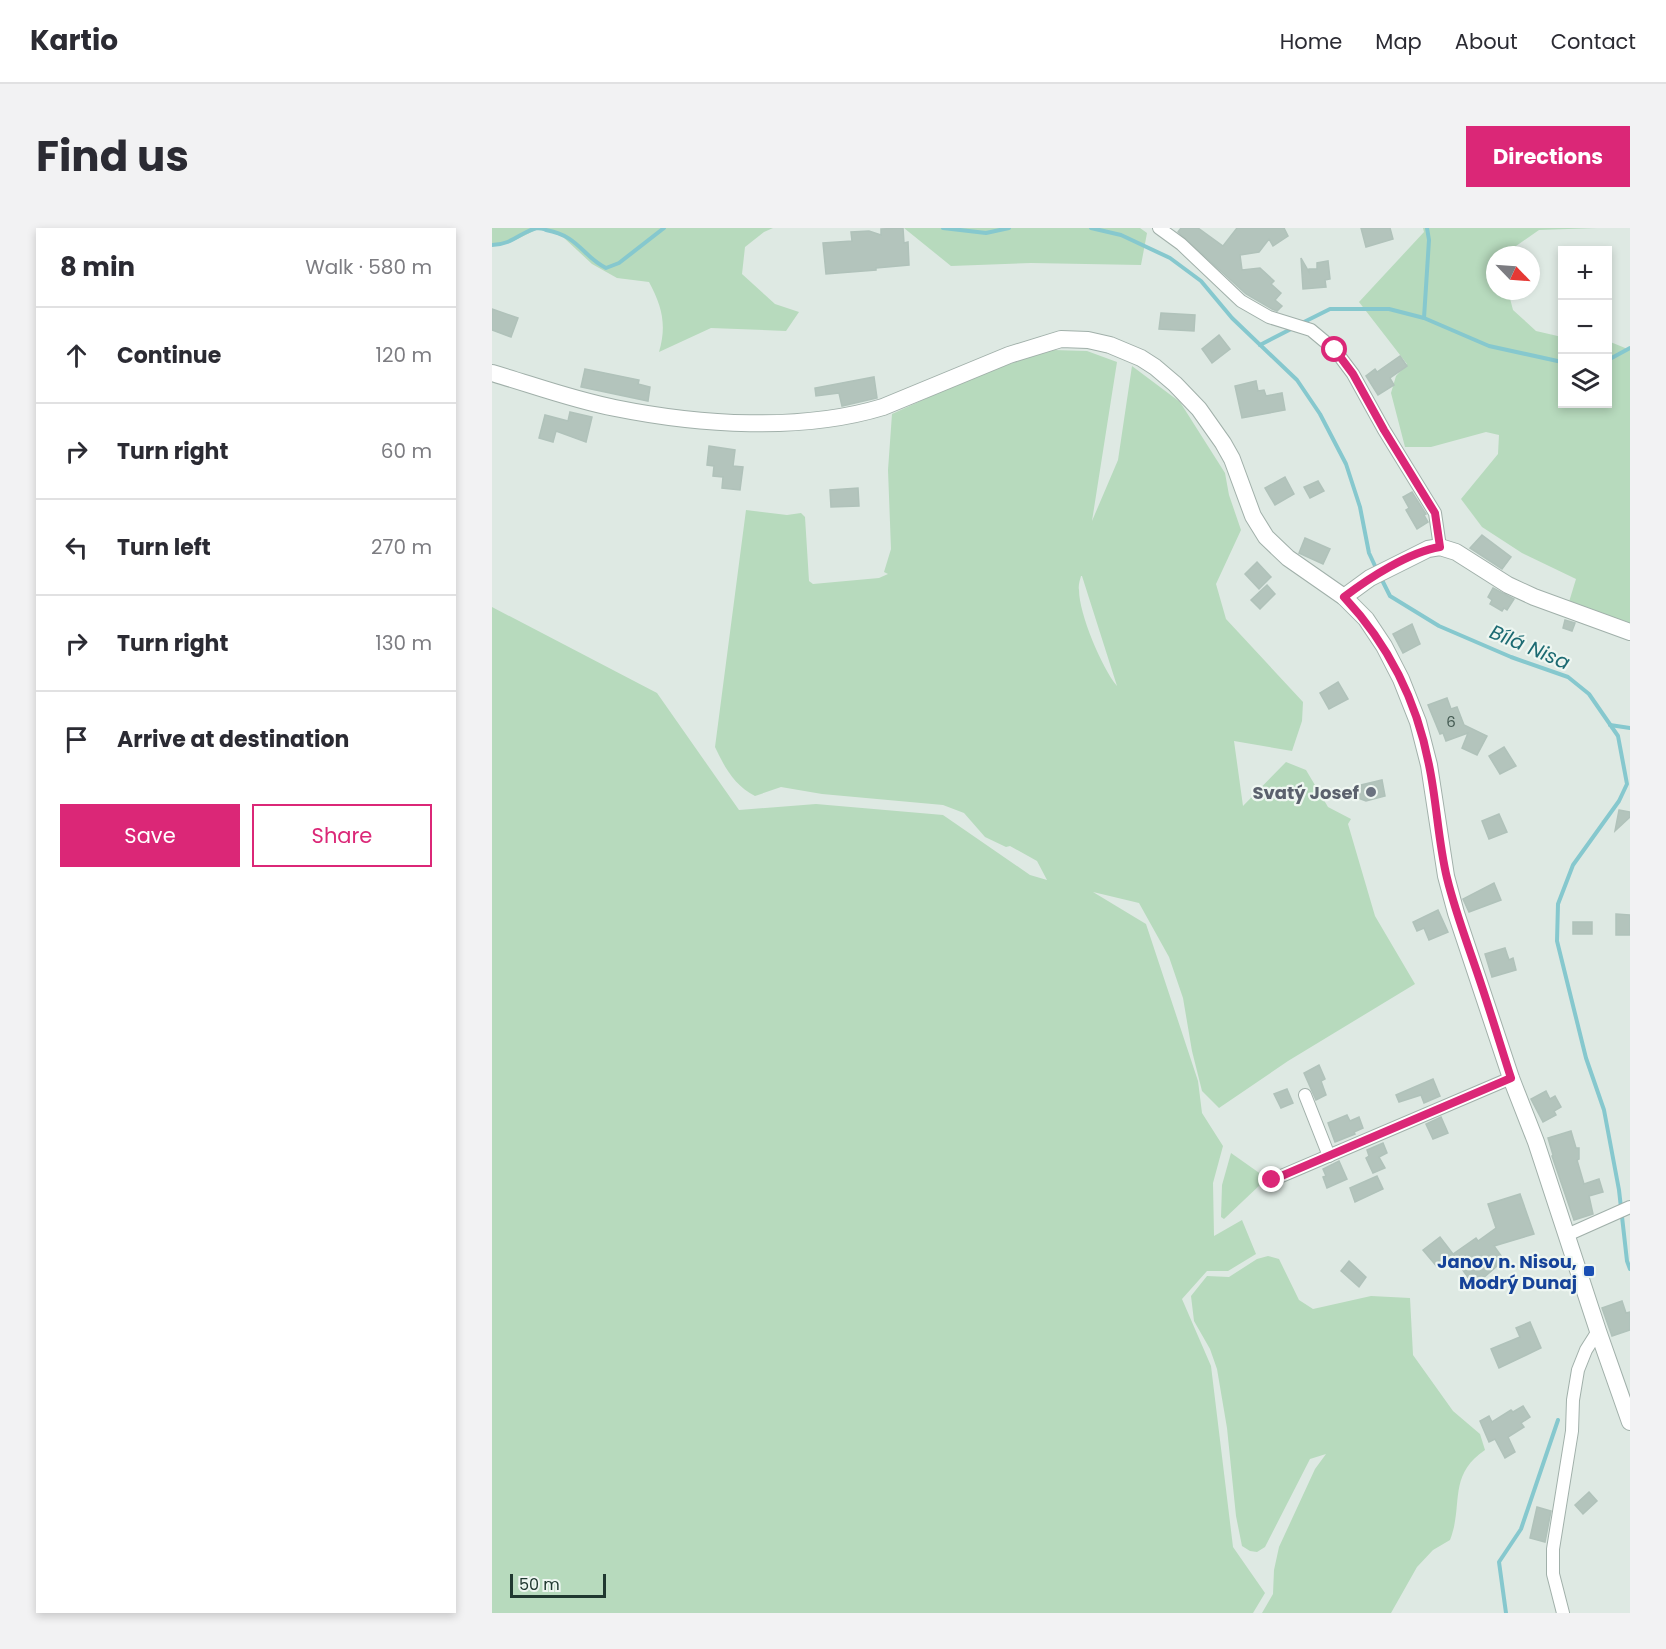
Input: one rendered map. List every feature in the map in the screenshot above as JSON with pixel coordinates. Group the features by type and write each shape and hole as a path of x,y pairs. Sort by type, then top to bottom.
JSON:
{"street":[{"path":"1159,228 1181,244 1241,301 1269,317 1311,330 1335,350 1353,374 1435,513 1440,547"},
{"path":"492,373 568,397 656,415 726,422 798,422 842,418 884,407 1009,355 1061,339 1088,340 1110,345 1142,358 1155,367 1199,409 1223,443 1232,459 1253,516 1266,537 1288,558 1344,597 1366,620 1384,646 1401,679 1418,722 1429,765 1449,885 1511,1078 1536,1142 1630,1422"},
{"path":"1344,597 1386,569 1428,549 1440,547 1456,552 1508,585 1534,597 1630,633"},
{"path":"1272,1180 1511,1078"},
{"path":"1305,1095 1329,1156"},
{"path":"1567,1235 1630,1207"},
{"path":"1563,1613 1553,1574 1553,1549 1572,1431 1578,1370 1586,1350 1598,1331"}],"green space":[{"path":"492,228 540,228 511,242 492,245"},
{"path":"540,228 773,228 745,247 742,274 775,304 799,312 786,331 711,328 659,352 663,333 662,316 649,282 617,278 592,264 563,237"},
{"path":"904,228 1140,228 1147,233 1141,265 1031,263 951,266"},
{"path":"1423,228 1597,228 1539,230 1516,246 1486,246 1486,300 1510,300 1513,310 1536,331 1558,336 1558,408 1612,408 1612,343 1630,350 1630,623 1569,602 1576,579 1522,553 1482,527 1461,499 1498,454 1499,435 1486,432 1431,447 1405,447 1391,393 1396,376 1407,364 1359,302 1424,232"},
{"path":"1053,350 1087,351 1117,362 1092,521 1118,460 1132,366 1180,402 1225,473 1229,495 1241,530 1216,584 1226,619 1303,702 1302,721 1292,751 1234,741 1243,806 1286,762 1306,770 1328,807 1351,819 1348,824 1375,916 1415,984 1288,1061 1219,1108 1202,1091 1183,998 1169,957 1139,903 1093,892 1146,924 1198,1081 1202,1113 1223,1146 1213,1183 1214,1236 1242,1220 1256,1254 1228,1271 1207,1271 1182,1299 1211,1366 1233,1547 1265,1593 1253,1613 492,1613 492,607 657,693 739,810 816,804 943,815 1030,875 1047,880 1037,861 1010,846 1006,847 985,837 964,813 943,805 822,794 781,787 755,796 741,787 731,775 715,747 746,510 787,515 801,513 805,517 809,581 813,584 879,578 888,574 884,572 891,549 888,470 892,414 984,372","holes":["1082,576 1117,686 1105,667 1087,626 1080,600 1079,588"]},
{"path":"1231,1153 1265,1177 1262,1183 1224,1219 1221,1217 1222,1185"},
{"path":"1268,1256 1279,1259 1299,1300 1313,1309 1371,1296 1410,1298 1413,1355 1453,1411 1480,1434 1485,1450 1465,1470 1461,1480 1450,1540 1433,1550 1417,1567 1391,1613 1262,1613 1273,1594 1274,1570 1279,1547 1315,1469 1326,1454 1310,1459 1265,1547 1257,1552 1242,1546 1217,1369 1210,1349 1194,1321 1191,1296 1207,1276 1229,1277 1257,1259"}],"building":[{"path":"903,228 904,243 908,242 909,265 826,274 823,243 852,241 851,232 869,231 881,235 881,229"},
{"path":"1181,228 1198,228 1223,246 1237,228 1284,228 1288,236 1273,246 1269,239 1259,252 1240,255 1242,270 1260,268 1274,281 1271,284 1281,293 1275,300 1282,306 1277,311 1246,294 1178,232"},
{"path":"1361,228 1390,228 1393,239 1366,247"},
{"path":"1301,258 1309,272 1309,269 1317,269 1317,263 1328,261 1330,279 1325,280 1326,287 1303,289"},
{"path":"492,309 518,318 511,337 492,330"},
{"path":"1161,313 1195,315 1194,331 1159,329"},
{"path":"1219,335 1230,349 1212,363 1202,349"},
{"path":"1400,356 1407,366 1390,378 1394,385 1378,395 1366,376 1375,369 1377,372"},
{"path":"585,369 639,380 638,384 650,387 648,401 581,387"},
{"path":"874,377 877,398 842,406 839,393 816,396 815,388"},
{"path":"1256,381 1258,391 1264,390 1266,396 1282,393 1285,410 1242,418 1235,386"},
{"path":"570,412 592,417 586,442 556,431 553,442 539,438 545,415 568,421"},
{"path":"709,446 735,450 733,466 743,467 740,490 722,488 723,477 713,476 714,466 707,465"},
{"path":"1285,477 1294,494 1275,505 1265,488"},
{"path":"1318,481 1324,491 1310,498 1304,487"},
{"path":"858,488 859,506 831,507 830,490"},
{"path":"1412,492 1426,514 1424,515 1428,522 1417,529 1406,510 1409,508 1403,497"},
{"path":"1482,535 1511,557 1502,569 1470,548"},
{"path":"1305,538 1330,549 1323,564 1299,553"},
{"path":"1257,562 1271,577 1259,589 1245,574"},
{"path":"1267,585 1275,594 1260,609 1251,600"},
{"path":"1493,588 1514,599 1507,610 1504,608 1502,611 1490,604 1492,600 1488,597"},
{"path":"1565,620 1575,623 1572,631 1563,628"},
{"path":"1412,624 1420,644 1403,653 1393,634"},
{"path":"1338,682 1348,699 1329,709 1320,693"},
{"path":"1447,698 1451,709 1457,707 1464,725 1487,736 1477,755 1462,748 1468,733 1446,741 1443,733 1440,734 1428,705"},
{"path":"1504,747 1516,766 1500,774 1489,756"},
{"name":"Svatý Josef","path":"1382,780 1385,796 1366,801 1355,797 1357,786"},
{"path":"1619,810 1630,812 1630,817 1615,831"},
{"path":"1499,814 1507,832 1489,839 1482,821"},
{"path":"1494,883 1501,900 1469,912 1463,899"},
{"path":"1438,910 1448,932 1429,940 1424,928 1417,931 1413,922"},
{"path":"1616,914 1630,915 1630,935 1616,935"},
{"path":"1573,922 1592,922 1592,934 1573,934"},
{"path":"1505,948 1509,960 1513,958 1516,970 1492,977 1485,954"},
{"path":"1319,1065 1325,1079 1321,1081 1326,1095 1316,1100 1304,1073"},
{"path":"1433,1079 1440,1096 1424,1103 1421,1095 1399,1102 1396,1095"},
{"path":"1287,1089 1293,1103 1281,1108 1274,1094"},
{"path":"1546,1091 1550,1099 1555,1096 1561,1107 1554,1111 1556,1115 1543,1122 1531,1099"},
{"path":"1347,1115 1350,1121 1359,1117 1363,1128 1335,1142 1328,1123"},
{"path":"1441,1117 1448,1133 1433,1139 1426,1124"},
{"path":"1571,1131 1576,1148 1579,1148 1579,1159 1577,1160 1584,1184 1599,1179 1603,1192 1589,1196 1593,1214 1574,1220 1548,1138"},
{"path":"1383,1143 1387,1153 1379,1157 1385,1168 1373,1173 1366,1158 1369,1156 1367,1150"},
{"path":"1339,1161 1347,1179 1327,1188 1323,1169"},
{"path":"1377,1176 1383,1189 1355,1202 1350,1188"},
{"path":"1520,1194 1534,1234 1494,1246 1504,1260 1474,1286 1455,1259 1445,1267 1443,1264 1438,1268 1423,1250 1440,1237 1453,1254 1476,1238 1478,1241 1496,1228 1488,1204"},
{"path":"1349,1261 1366,1277 1359,1287 1341,1271"},
{"path":"1622,1301 1626,1313 1630,1312 1630,1330 1612,1336 1602,1308"},
{"path":"1530,1322 1541,1348 1499,1368 1491,1349 1520,1337 1516,1328"},
{"path":"1523,1406 1530,1417 1521,1423 1524,1427 1508,1437 1515,1452 1505,1458 1495,1439 1489,1442 1480,1421 1489,1416 1492,1422 1511,1410 1513,1412"},
{"path":"1589,1492 1597,1501 1583,1514 1575,1505"},
{"path":"1537,1507 1551,1511 1545,1542 1530,1538"}],"waterway":[{"name":"Bílá Nisa","path":"492,245 505,243 537,228 542,229 573,241 606,268 619,263 664,228"},
{"name":"Bílá Nisa","path":"943,228 986,233 1009,228"},
{"name":"Bílá Nisa","path":"1091,228 1121,235 1170,258 1201,281 1232,318 1297,380 1320,414 1346,464 1360,507 1369,553 1376,568"},
{"path":"1424,318 1429,240 1427,228"},
{"path":"1302,323 1330,309 1389,309 1424,318 1489,346 1558,361"},
{"path":"1260,345 1293,328"},
{"path":"1612,358 1630,348"},
{"name":"Bílá Nisa","path":"1381,578 1390,596 1439,626 1511,657 1568,677 1589,694 1618,736 1627,784 1619,801 1573,865 1558,904 1557,941 1586,1058 1604,1110 1619,1190 1627,1261 1630,1269"},
{"path":"1610,725 1630,728"},
{"path":"1506,1613 1499,1562 1521,1529 1558,1420"}],"place":[{"name":"Svatý Josef","path":"1371,792"},
{"name":"Janov n. Nisou, Modrý Dunaj","path":"1589,1271"}],"route":[{"path":"1272,1180 1511,1078 1456,913 1446,876 1429,765 1418,722 1401,679 1384,646 1366,620 1344,597 1370,578 1428,549 1440,547 1435,513 1353,374 1335,350"}]}
